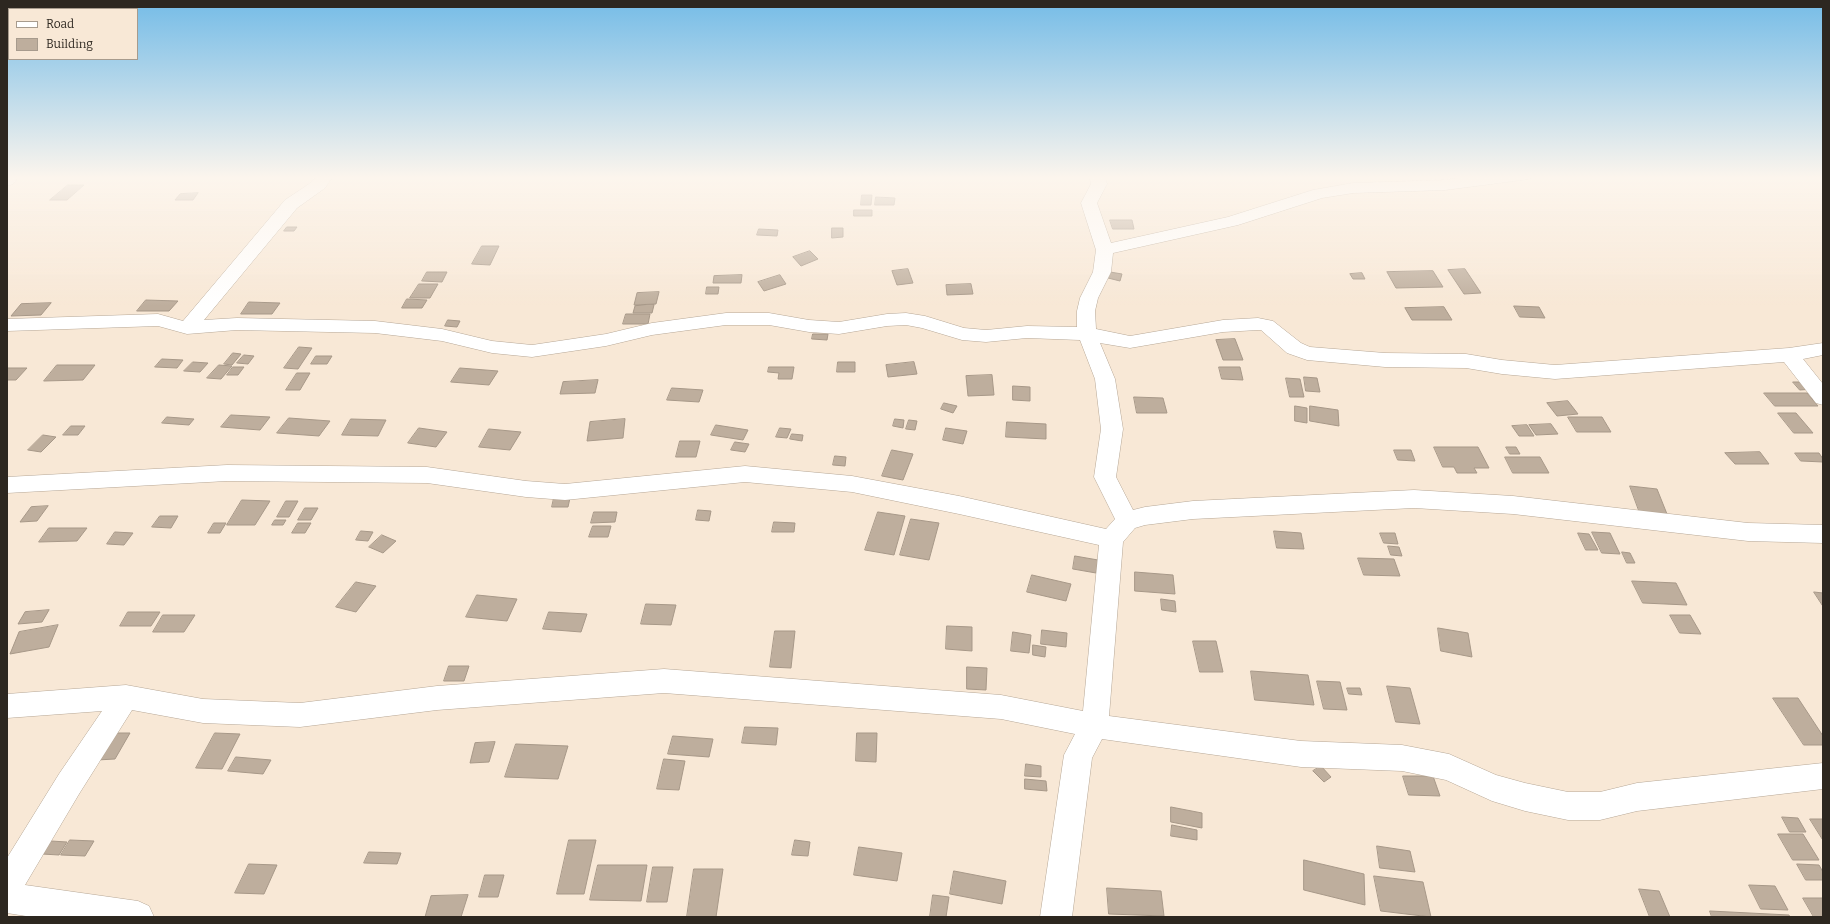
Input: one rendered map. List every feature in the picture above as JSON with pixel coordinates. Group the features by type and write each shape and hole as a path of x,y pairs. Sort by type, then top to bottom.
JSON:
{"street":[{"path":"187,328 278,219"},
{"path":"1095,219 1105,250 1102,272 1089,298 1086,311 1087,334 1105,378 1112,429 1105,478 1127,522"},
{"path":"1105,250 1238,219"},
{"path":"7,326 158,320 187,328 237,324 375,327 442,335 492,347 532,352 606,340 652,329 726,319 769,319 809,326 839,328 887,320 906,319 925,322 962,334 986,336 1020,332 1087,334 1130,342 1223,326 1262,324 1294,348 1307,353 1384,360 1466,361 1502,367 1555,372 1789,355 1823,349"},
{"path":"1789,355 1823,398"},
{"path":"7,485 226,474 419,474 526,489 565,492 745,474 852,484 959,504 1111,540"},
{"path":"1056,917 1078,755 1095,726 1111,540 1127,522 1145,516 1193,510 1414,499 1513,505 1748,532 1823,534"},
{"path":"7,706 126,697 203,712 300,715 437,698 664,681 1001,707 1095,726 1301,754 1402,758 1449,767 1505,791 1525,797 1568,806 1600,806 1637,797 1823,776"},
{"path":"7,886 69,784 126,697"},
{"path":"7,898 138,917"}],"building":[{"path":"1110,220 1132,220 1134,229 1113,229"},
{"path":"287,227 297,227 294,231 284,231"},
{"path":"832,228 843,228 843,237 832,238"},
{"path":"759,229 778,230 777,236 757,235"},
{"path":"482,246 499,246 490,265 472,264"},
{"path":"810,251 818,259 801,266 793,257"},
{"path":"908,269 913,283 897,285 892,271"},
{"path":"1465,269 1481,293 1464,294 1448,270"},
{"path":"1433,271 1443,287 1396,288 1387,272"},
{"path":"427,272 447,272 442,282 422,281"},
{"path":"1110,272 1122,274 1120,281 1108,278"},
{"path":"1362,273 1365,279 1353,279 1350,274"},
{"path":"742,275 741,283 713,283 714,276"},
{"path":"780,275 786,284 764,291 758,282"},
{"path":"419,284 438,284 430,298 410,298"},
{"path":"971,284 973,294 947,295 946,285"},
{"path":"707,287 719,287 718,294 706,294"},
{"path":"659,292 656,304 634,305 637,293"},
{"path":"407,299 427,300 422,308 402,308"},
{"path":"146,300 178,301 169,311 137,311"},
{"path":"249,302 280,303 272,314 241,314"},
{"path":"51,303 41,315 11,316 21,304"},
{"path":"654,305 652,313 633,313 635,306"},
{"path":"1514,306 1539,307 1545,318 1520,317"},
{"path":"1444,307 1452,320 1412,320 1405,308"},
{"path":"626,314 650,314 648,324 623,324"},
{"path":"448,320 460,321 457,327 445,326"},
{"path":"813,334 828,334 827,340 812,339"},
{"path":"1235,339 1243,360 1223,360 1216,340"},
{"path":"299,347 312,348 298,369 284,368"},
{"path":"233,353 241,354 232,365 224,364"},
{"path":"244,355 254,356 248,364 237,363"},
{"path":"316,356 332,356 327,364 311,364"},
{"path":"162,359 183,360 177,368 155,367"},
{"path":"193,362 208,363 200,372 184,371"},
{"path":"838,362 855,362 855,372 837,372"},
{"path":"914,362 917,374 888,377 886,365"},
{"path":"57,365 95,365 83,380 44,381"},
{"path":"219,365 232,366 221,379 207,378"},
{"path":"233,367 244,367 238,375 227,375"},
{"path":"769,367 794,367 792,379 778,379 779,373 768,372"},
{"path":"1219,367 1240,367 1243,380 1222,379"},
{"path":"7,368 27,368 16,380 7,380"},
{"path":"460,368 498,371 489,385 451,382"},
{"path":"297,373 310,373 300,390 286,390"},
{"path":"992,375 994,395 968,396 966,376"},
{"path":"1304,377 1317,378 1320,392 1306,391"},
{"path":"1286,378 1300,379 1304,397 1290,397"},
{"path":"598,380 595,393 560,394 563,382"},
{"path":"1793,382 1807,382 1814,389 1800,390"},
{"path":"1013,386 1030,387 1030,401 1013,400"},
{"path":"672,388 703,390 699,402 667,400"},
{"path":"1764,393 1807,393 1818,406 1775,406"},
{"path":"1134,397 1163,398 1167,413 1137,413"},
{"path":"1568,401 1578,414 1557,416 1547,403"},
{"path":"944,403 957,406 953,413 941,409"},
{"path":"1295,406 1307,408 1307,423 1295,421"},
{"path":"1310,406 1338,410 1339,426 1310,421"},
{"path":"1778,413 1796,413 1813,433 1794,433"},
{"path":"231,415 270,417 260,430 221,427"},
{"path":"167,417 194,419 189,425 162,423"},
{"path":"1568,417 1602,417 1611,432 1577,432"},
{"path":"289,418 330,421 319,436 277,433"},
{"path":"351,419 386,420 378,436 342,435"},
{"path":"625,419 623,438 587,441 590,422"},
{"path":"895,419 904,420 903,428 893,426"},
{"path":"909,420 917,421 915,430 906,429"},
{"path":"1007,422 1046,424 1046,439 1006,437"},
{"path":"1551,424 1558,434 1536,435 1529,425"},
{"path":"716,425 748,430 743,440 711,435"},
{"path":"1527,425 1534,436 1519,436 1512,426"},
{"path":"71,426 85,426 78,435 63,435"},
{"path":"419,428 447,432 436,447 408,443"},
{"path":"780,428 791,429 787,438 776,437"},
{"path":"946,428 967,431 963,444 943,440"},
{"path":"489,429 521,432 510,450 479,447"},
{"path":"792,434 803,435 802,441 790,439"},
{"path":"43,435 56,437 41,452 28,450"},
{"path":"680,441 700,441 696,457 676,457"},
{"path":"735,442 749,444 745,452 731,450"},
{"path":"1434,447 1478,447 1489,468 1474,468 1477,473 1457,473 1454,467 1443,467"},
{"path":"1506,447 1516,447 1520,454 1510,454"},
{"path":"892,450 913,454 903,480 882,476"},
{"path":"1394,450 1411,450 1415,461 1398,460"},
{"path":"1760,452 1769,464 1735,464 1725,453"},
{"path":"1795,453 1819,453 1823,459 1823,462 1801,461"},
{"path":"835,456 846,457 845,466 833,465"},
{"path":"1505,457 1540,457 1549,473 1513,473"},
{"path":"1630,486 1657,489 1669,519 1641,516"},
{"path":"554,498 570,498 568,507 552,507"},
{"path":"242,500 270,501 255,525 227,525"},
{"path":"286,501 298,501 289,517 277,517"},
{"path":"48,506 37,521 20,522 31,507"},
{"path":"305,508 318,508 311,520 298,520"},
{"path":"698,510 711,511 709,521 696,520"},
{"path":"594,512 617,512 615,522 591,523"},
{"path":"878,512 905,516 894,555 865,550"},
{"path":"160,516 178,516 171,528 152,527"},
{"path":"911,519 939,523 929,560 900,555"},
{"path":"275,520 286,520 283,525 272,525"},
{"path":"774,522 795,523 794,532 772,532"},
{"path":"214,523 226,523 220,533 208,533"},
{"path":"298,523 311,523 305,533 292,533"},
{"path":"593,526 611,526 608,537 589,537"},
{"path":"49,528 87,528 77,541 39,542"},
{"path":"361,531 373,532 368,541 356,540"},
{"path":"1274,531 1301,533 1304,549 1277,548"},
{"path":"115,532 133,533 124,545 107,544"},
{"path":"1592,532 1610,533 1620,554 1602,553"},
{"path":"1380,533 1395,533 1398,544 1384,543"},
{"path":"1578,533 1589,534 1598,550 1586,550"},
{"path":"382,535 396,541 383,553 369,547"},
{"path":"1388,546 1399,547 1402,556 1391,555"},
{"path":"1622,552 1630,553 1635,563 1627,563"},
{"path":"1075,556 1098,560 1096,573 1073,569"},
{"path":"1358,558 1394,559 1400,576 1364,575"},
{"path":"1135,572 1173,575 1175,594 1135,591"},
{"path":"1032,575 1071,584 1066,601 1027,592"},
{"path":"1632,581 1676,583 1687,605 1643,603"},
{"path":"356,582 376,586 356,612 336,607"},
{"path":"1814,592 1823,593 1823,606"},
{"path":"477,595 517,599 507,621 466,617"},
{"path":"1161,599 1175,601 1176,612 1162,610"},
{"path":"646,604 676,605 671,625 641,624"},
{"path":"49,610 42,622 18,624 25,612"},
{"path":"128,612 160,612 151,626 120,626"},
{"path":"549,612 587,614 581,632 543,629"},
{"path":"163,615 195,615 184,632 153,632"},
{"path":"1670,615 1690,615 1701,634 1680,633"},
{"path":"58,625 49,647 10,654 19,632"},
{"path":"947,626 972,627 972,651 946,649"},
{"path":"1438,628 1468,633 1472,657 1441,651"},
{"path":"1042,630 1067,633 1066,647 1041,644"},
{"path":"775,631 795,631 791,668 770,667"},
{"path":"1013,632 1031,635 1029,653 1011,651"},
{"path":"1193,641 1216,641 1223,672 1200,672"},
{"path":"1033,645 1046,647 1045,657 1033,655"},
{"path":"449,666 469,666 464,681 444,681"},
{"path":"967,667 987,668 986,690 967,689"},
{"path":"1251,671 1308,675 1314,705 1255,700"},
{"path":"1317,681 1340,682 1347,710 1324,709"},
{"path":"1387,686 1410,688 1420,724 1396,722"},
{"path":"1347,688 1360,688 1362,695 1349,694"},
{"path":"1773,698 1798,698 1823,736 1823,745 1804,745"},
{"path":"745,727 778,728 776,745 742,743"},
{"path":"112,733 130,733 115,759 97,760"},
{"path":"215,733 240,734 222,769 196,768"},
{"path":"857,733 877,733 876,762 856,761"},
{"path":"673,736 713,739 709,757 668,754"},
{"path":"495,742 489,762 470,763 475,743"},
{"path":"516,744 568,746 558,779 505,777"},
{"path":"236,757 271,760 263,774 228,771"},
{"path":"664,759 685,761 679,790 657,789"},
{"path":"1026,764 1041,766 1041,777 1025,776"},
{"path":"1321,766 1331,777 1324,782 1313,771"},
{"path":"1403,776 1433,776 1440,796 1409,795"},
{"path":"1025,779 1046,781 1047,791 1025,789"},
{"path":"1171,807 1202,813 1202,828 1171,822"},
{"path":"1782,817 1798,818 1806,832 1790,832"},
{"path":"1810,819 1823,819 1823,840"},
{"path":"1172,825 1197,830 1197,840 1171,836"},
{"path":"1778,834 1803,834 1819,860 1793,860"},
{"path":"70,840 94,841 85,856 61,855"},
{"path":"569,840 596,840 584,894 557,894"},
{"path":"795,840 810,842 808,856 792,855"},
{"path":"51,841 67,842 59,855 42,854"},
{"path":"1377,846 1410,851 1415,872 1380,868"},
{"path":"859,847 902,853 897,881 854,875"},
{"path":"369,852 401,853 397,864 364,863"},
{"path":"1304,860 1364,874 1365,905 1304,890"},
{"path":"249,864 277,865 264,894 235,893"},
{"path":"1797,864 1819,865 1823,872 1823,880 1806,880"},
{"path":"598,865 647,865 641,901 590,900"},
{"path":"653,867 673,867 667,902 647,902"},
{"path":"694,869 723,869 716,917 687,917"},
{"path":"954,871 1006,881 1002,904 950,894"},
{"path":"485,875 504,875 498,897 479,897"},
{"path":"1374,876 1423,882 1431,917 1381,911"},
{"path":"1749,885 1775,886 1788,910 1761,909"},
{"path":"1107,888 1161,891 1164,916 1109,914"},
{"path":"1639,889 1659,891 1670,917 1650,917"},
{"path":"468,895 461,917 425,917 431,896"},
{"path":"933,895 949,897 946,917 930,917"},
{"path":"1803,898 1823,898 1823,917 1814,917"},
{"path":"1710,911 1789,915 1790,917 1712,917"}]}
